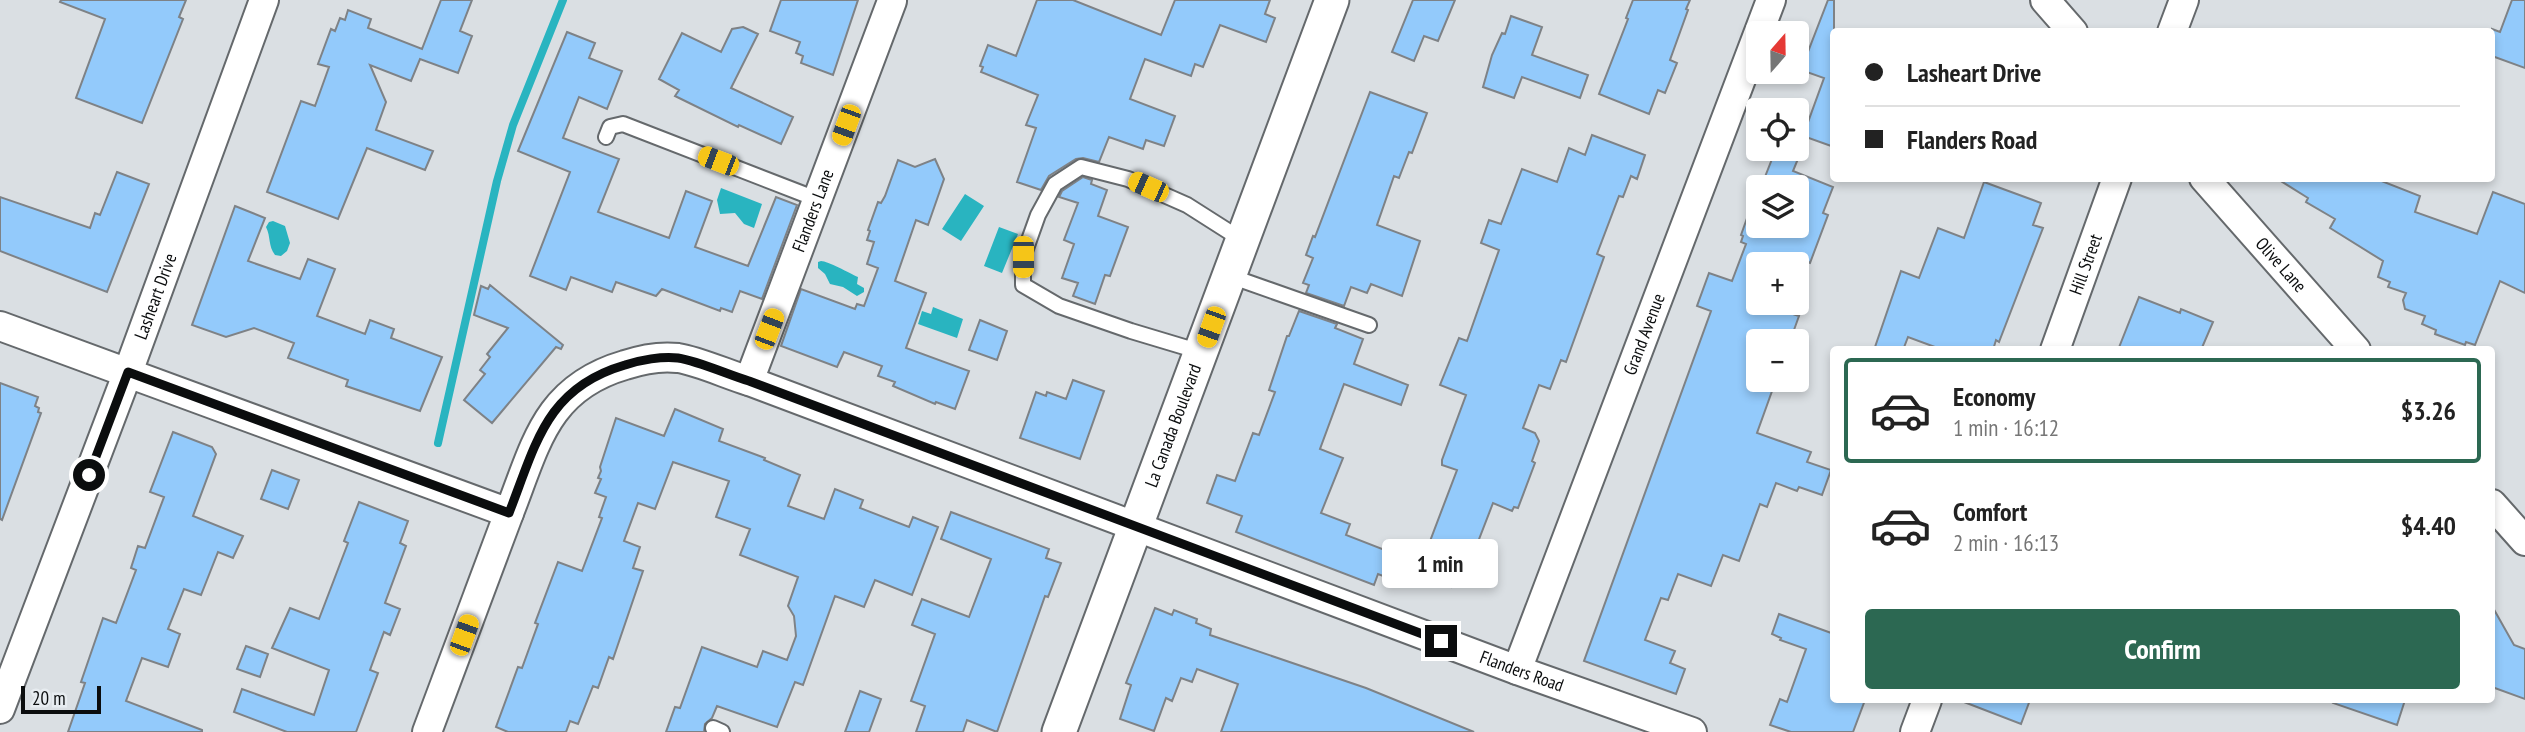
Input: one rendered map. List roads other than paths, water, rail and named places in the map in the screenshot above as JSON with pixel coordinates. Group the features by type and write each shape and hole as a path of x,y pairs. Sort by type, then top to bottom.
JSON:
{"street":[{"name":"Lasheart Drive","path":"0,709 128,372 264,0"},
{"name":"La Canada Boulevard","path":"1059,732 1332,0"},
{"name":"Grand Avenue","path":"1517,670 1771,0"},
{"path":"2045,0 2070,28"},
{"path":"2174,28 2184,0"},
{"name":"Flanders Lane","path":"749,381 892,1"},
{"name":"Hill Street","path":"2056,346 2117,182"},
{"name":"Olive Lane","path":"2208,182 2352,346"},
{"path":"0,326 509,513"},
{"name":"Flanders Road","path":"427,732 541,430 569,393 604,371 638,361 677,358 749,381 1517,670 1692,732"},
{"path":"2495,506 2525,541"},
{"path":"1915,732 1926,703"}],"lane":[{"path":"606,137 610,127 623,124 819,200"},
{"path":"1202,352 1059,306 1023,285 1023,257 1038,215 1055,184 1081,167 1128,179 1187,205 1243,241"},
{"path":"1230,276 1368,325"}],"water":[{"path":"721,188 762,204 754,228 744,224 735,213 720,214 717,200"},
{"path":"965,194 984,206 961,241 942,229"},
{"path":"273,221 285,226 290,243 281,256 273,252 266,227"},
{"path":"999,227 1018,234 1002,273 984,266"},
{"path":"818,262 858,277 857,284 864,288 864,292 857,296 843,287 830,284 818,268"},
{"path":"933,307 963,319 957,338 918,324 922,311 931,314"}],"waterway":[{"path":"438,443 497,181 513,125 563,0"}]}
